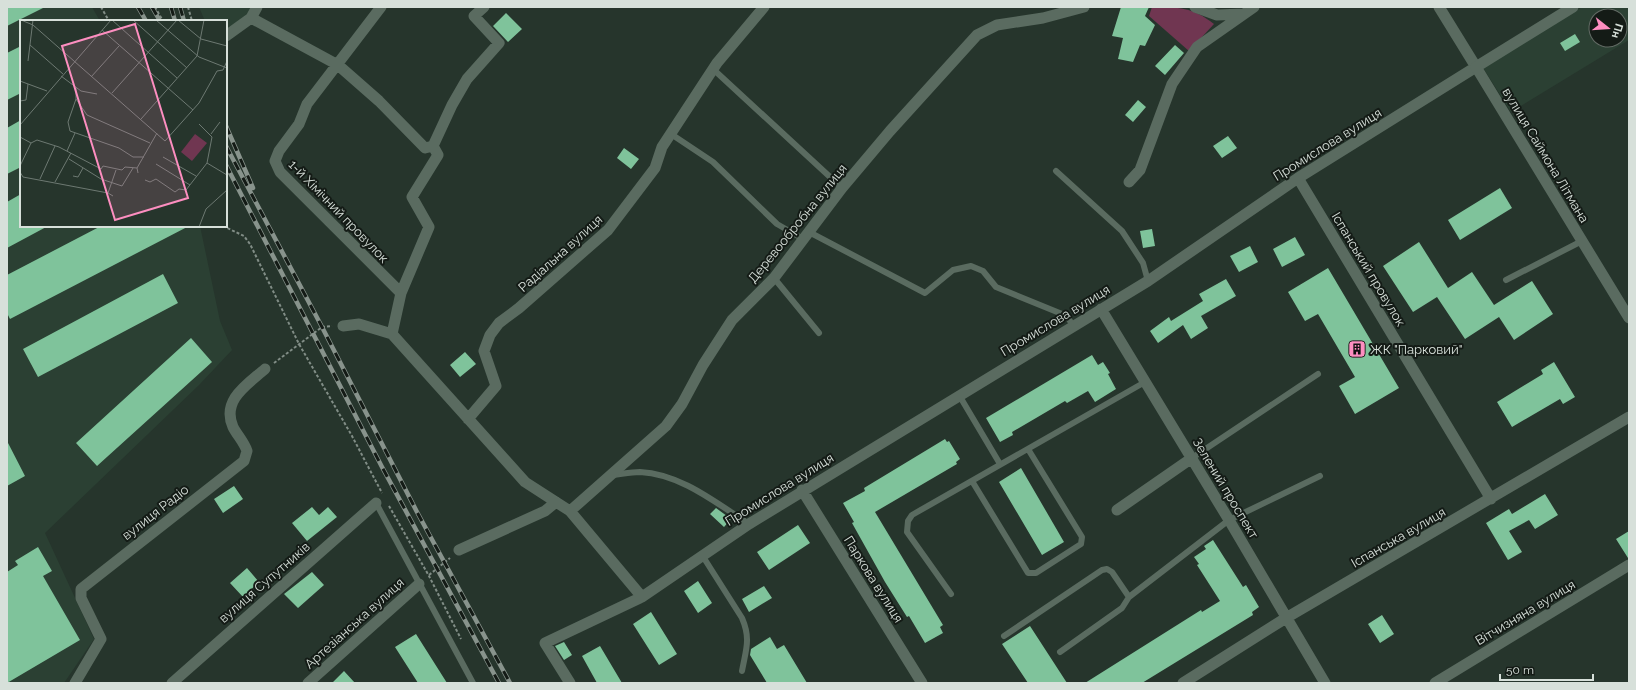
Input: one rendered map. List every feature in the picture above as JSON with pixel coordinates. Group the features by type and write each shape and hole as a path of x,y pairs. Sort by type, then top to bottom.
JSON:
{"street":[{"path":"227,35 251,18 257,7"},
{"name":"1-й Хімічний провулок","path":"381,7 307,104 299,124 279,151 275,161 280,172 401,293"},
{"path":"433,146 452,104 467,80 499,43 474,16 482,7"},
{"name":"Радіальна вулиця","path":"468,419 496,386 484,351 499,323 519,308 608,230 655,168 662,147 713,69 764,7"},
{"name":"Деревообробна вулиця","path":"570,511 666,426 682,404 703,365 732,320 774,278 842,188 890,131 977,35 997,25 1043,18 1084,7"},
{"path":"1195,7 1217,15 1244,14"},
{"path":"1129,182 1140,170 1172,84 1197,48 1254,7"},
{"name":"вулиця Саймона Літмана","path":"1439,7 1629,318"},
{"name":"Промислова вулиця","path":"570,683 544,643 642,597 702,555 802,490 1148,280 1298,178 1573,7"},
{"path":"251,18 338,65 379,100 425,148 433,146"},
{"path":"392,334 401,293 429,227 412,197 438,155 433,146"},
{"name":"Іспанський провулок","path":"1298,178 1491,499"},
{"name":"Зелений проспект","path":"1101,309 1326,683"},
{"path":"344,326 359,324 392,334 525,482 570,511 642,597"},
{"name":"вулиця Радіо","path":"75,683 101,639 82,598 81,589 244,461 247,451 233,427 230,417 231,408 237,392 265,369"},
{"name":"Іспанська вулиця","path":"1183,683 1286,618 1629,417"},
{"path":"1117,510 1192,458"},
{"name":"Паркова вулиця","path":"802,490 922,683"},
{"name":"вулиця Супутників","path":"172,683 380,500"},
{"path":"459,550 545,511 556,502"},
{"name":"Вітчизняна вулиця","path":"1435,683 1629,565"},
{"name":"Артезіанська вулиця","path":"308,683 419,584"}],"lane":[{"path":"713,69 842,188"},
{"path":"671,134 713,162 777,224 806,235 926,293 953,270 971,266 983,271 996,287 1067,316 1073,326"},
{"path":"1056,171 1122,231 1143,263 1148,280"},
{"path":"1506,280 1582,241"},
{"path":"774,278 819,332"},
{"path":"1192,458 1318,374"},
{"path":"951,594 907,532 908,521 912,515 1145,382"},
{"path":"959,394 1000,464"},
{"path":"972,480 1028,573 1036,573 1081,544 1082,537 1028,449"},
{"path":"611,475 641,472 676,480 705,495 749,524"},
{"path":"1060,652 1122,608 1129,597 1229,520 1320,476"},
{"path":"380,500 419,584 473,683"},
{"path":"702,555 742,618 746,629 748,636 742,671"},
{"path":"1004,636 1102,570 1107,569 1112,572 1129,597"}],"path":[{"path":"101,7 108,20"},
{"path":"155,7 162,20"},
{"path":"188,7 192,20"},
{"path":"225,227 244,236 250,244 299,344 352,436 380,500"},
{"path":"265,369 322,327 344,326"},
{"path":"388,504 429,576 463,643"},
{"path":"419,584 459,550"}],"shaded area":[{"path":"7,7 92,7 99,20 20,20 20,227 200,227 220,321 232,350 199,385 45,533 94,639 64,683 7,683"},
{"path":"199,7 252,7 249,13 227,30 227,20 205,20"},
{"path":"1152,7 1185,9 1199,14 1214,24 1189,51 1149,16"},
{"path":"1582,7 1629,7 1628,41 1628,8 1588,8 1588,48 1616,48 1511,112 1482,66"}],"building":[{"path":"7,7 45,7 7,26"},
{"path":"1121,7 1149,7 1145,16 1155,25 1145,46 1140,45 1133,62 1118,59 1123,38 1112,36"},
{"path":"506,13 522,29 508,42 493,26"},
{"path":"1575,34 1580,42 1565,51 1560,43"},
{"path":"1175,45 1184,53 1165,75 1155,66"},
{"path":"20,46 20,94 7,100 7,53"},
{"path":"1138,100 1146,107 1133,122 1125,115"},
{"path":"20,121 20,168 7,174 7,128"},
{"path":"1228,136 1237,148 1222,158 1213,146"},
{"path":"624,148 639,159 631,169 617,158"},
{"path":"1500,188 1512,208 1460,240 1448,220"},
{"path":"20,195 20,227 46,227 7,248 7,202"},
{"path":"99,227 187,227 10,319 7,313 7,275"},
{"path":"1152,229 1155,246 1143,248 1140,231"},
{"path":"1295,237 1305,255 1282,267 1273,249"},
{"path":"1419,242 1448,288 1472,272 1494,305 1532,281 1553,314 1514,340 1499,317 1465,339 1437,297 1413,312 1383,266"},
{"path":"1250,246 1258,262 1239,272 1230,256"},
{"name":"ЖК \"Парковий\"","path":"1328,268 1399,388 1355,414 1339,386 1355,377 1318,314 1305,321 1288,292"},
{"path":"163,274 178,303 38,377 23,349"},
{"path":"1226,279 1236,296 1201,316 1208,328 1191,339 1183,325 1158,343 1150,331 1169,317 1171,321 1203,301 1199,294"},
{"path":"191,338 212,362 97,466 76,443"},
{"path":"465,352 476,364 460,377 450,365"},
{"path":"1092,355 1098,365 1103,362 1110,373 1108,374 1116,389 1095,402 1088,391 1067,403 1065,401 1012,432 1013,435 1000,442 986,418"},
{"path":"1554,362 1575,397 1563,404 1560,399 1512,427 1497,402 1543,374 1541,370"},
{"path":"945,439 947,442 949,441 960,459 956,462 957,464 875,512 943,625 940,627 943,633 925,643 909,616 907,617 885,582 852,523 854,522 843,503 865,491 864,488"},
{"path":"7,441 25,476 7,486"},
{"path":"1021,468 1064,542 1042,555 999,482"},
{"path":"234,486 243,499 223,513 214,499"},
{"path":"1545,494 1558,515 1535,529 1529,520 1509,531 1522,552 1508,560 1486,523 1509,509 1512,514"},
{"path":"312,507 319,515 328,507 337,517 307,541 292,523"},
{"path":"716,508 731,519 724,527 710,514"},
{"path":"798,525 810,543 769,570 757,552"},
{"path":"1629,531 1629,558 1628,558 1616,539"},
{"path":"1213,540 1243,587 1246,585 1259,607 1252,612 1253,615 1142,683 1085,683 1201,610 1202,612 1220,601 1197,565 1199,564 1194,557 1206,549 1204,546"},
{"path":"38,547 52,571 43,576 80,640 7,683 7,572 18,565 15,561"},
{"path":"247,568 259,582 243,597 230,583"},
{"path":"312,572 324,585 298,608 284,594"},
{"path":"698,581 712,603 698,613 684,591"},
{"path":"764,586 772,598 749,612 742,599"},
{"path":"651,612 677,654 659,665 633,624"},
{"path":"1382,615 1394,634 1380,643 1368,624"},
{"path":"1030,626 1067,683 1028,683 1002,644"},
{"path":"416,634 447,683 418,683 395,647"},
{"path":"770,637 777,649 784,645 807,683 767,683 750,655 751,649"},
{"path":"564,642 572,655 564,660 555,646"},
{"path":"600,646 622,683 597,683 582,656"},
{"path":"344,671 355,683 332,683"}],"railway":[{"path":"138,7 145,20"},
{"path":"152,7 159,20"},
{"path":"171,7 175,20"},
{"path":"180,7 184,20"},
{"path":"227,128 253,188"},
{"path":"227,148 322,327 417,512 510,683"},
{"path":"227,167 382,467 499,683"}],"place":[{"name":"ЖК \"Парковий\"","path":"1357,349"}]}
